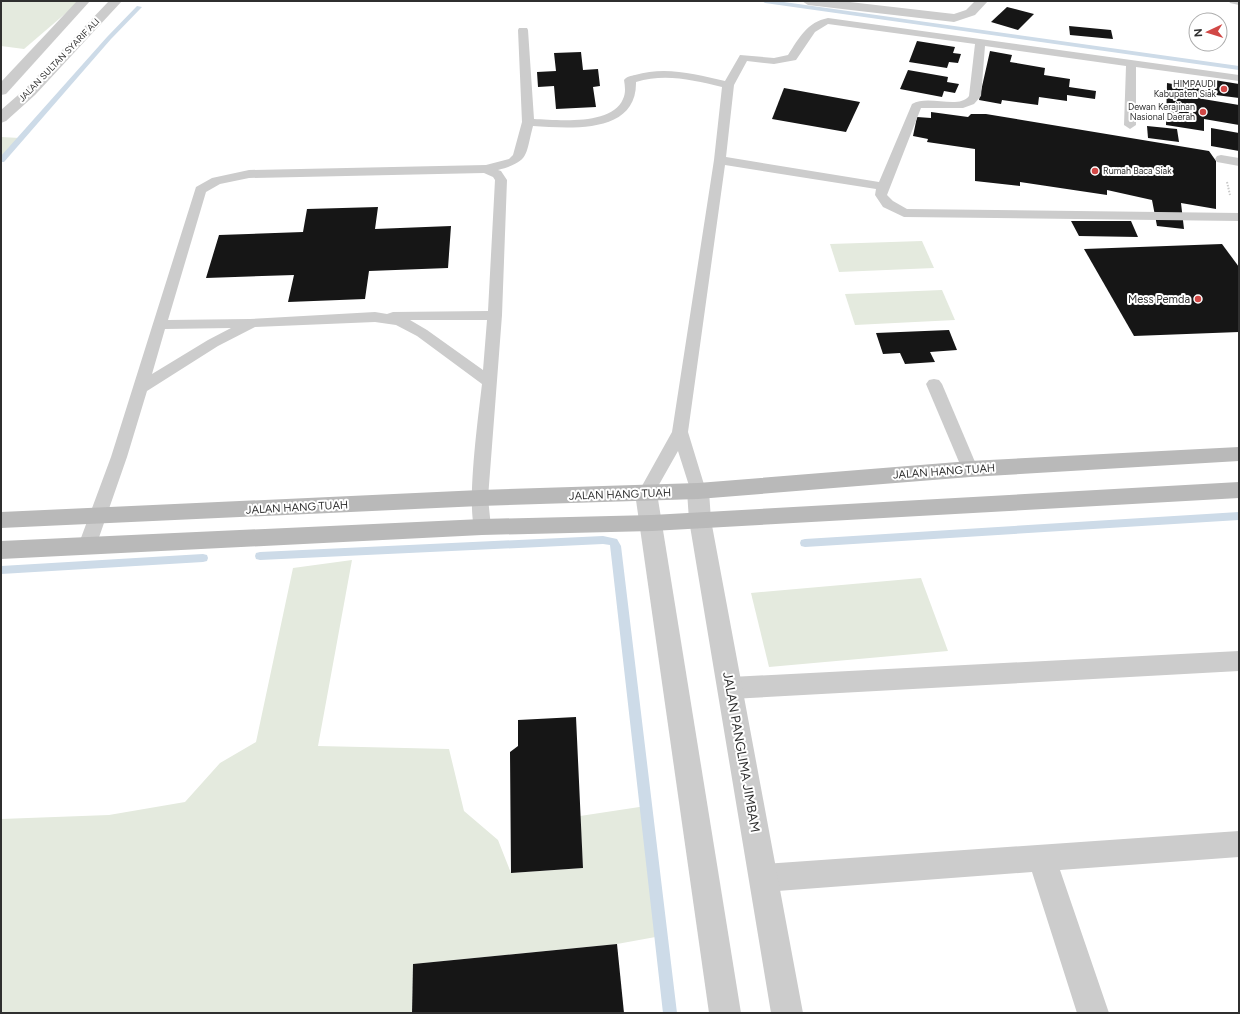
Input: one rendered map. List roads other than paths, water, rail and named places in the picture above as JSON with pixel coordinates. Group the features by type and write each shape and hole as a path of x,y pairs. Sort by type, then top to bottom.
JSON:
{"main road":[{"name":"JALAN HANG TUAH","path":"1,520 98,517 480,498 698,491 970,468 1239,454"},
{"path":"1,550 482,526 652,523 1239,490"}],"street":[{"name":"JALAN SULTAN SYARIF ALI","path":"1,91 84,1"},
{"name":"JALAN SULTAN SYARIF ALI","path":"1,118 30,92 116,1"},
{"path":"808,1 954,18 968,15 976,10 982,1"},
{"name":"JALAN PANGLIMA JIMBAM","path":"698,491 700,520 731,688 787,1013"},
{"path":"646,493 652,523 725,1013"},
{"path":"731,688 1239,661"},
{"path":"764,878 1239,844"},
{"path":"1042,858 1093,1013"}],"lane":[{"path":"1234,1 1239,1"},
{"path":"646,493 680,432 720,160 728,85 744,57 774,61 792,58 812,28 821,21 1239,78"},
{"path":"87,546 98,517 140,388 200,190 207,185 228,178 249,174 486,169 513,162 519,156 528,122 523,30"},
{"path":"980,43 975,96 970,102 963,105 927,103 916,106 882,186 881,194 888,204 904,212 1237,217"},
{"path":"1130,62 1130,125"},
{"path":"528,122 592,122 610,118 621,112 629,100 630,80 647,74 661,73 697,77 728,85"},
{"path":"1221,158 1239,162"},
{"path":"720,160 882,186"},
{"path":"482,526 480,498 495,315 501,180 497,174 486,169"},
{"path":"158,325 252,323 288,320 375,317 495,315"},
{"path":"375,317 400,321 422,333 490,382"},
{"path":"140,388 213,343 252,323"},
{"path":"934,384 970,468"},
{"path":"680,432 698,491"}],"waterway":[{"path":"765,1 1239,68"},
{"path":"1,160 109,38 139,7"},
{"path":"805,543 1239,516"},
{"path":"260,556 603,540 613,542 616,546 670,1013"},
{"path":"1,570 203,558"}],"place":[{"name":"HIMPAUDI Kabupaten Siak","path":"1224,89"},
{"name":"Dewan Kerajinan Nasional Daerah","path":"1203,112"},
{"name":"Rumah Baca Siak","path":"1095,171"},
{"name":"Mess Pemda","path":"1198,299"}]}
